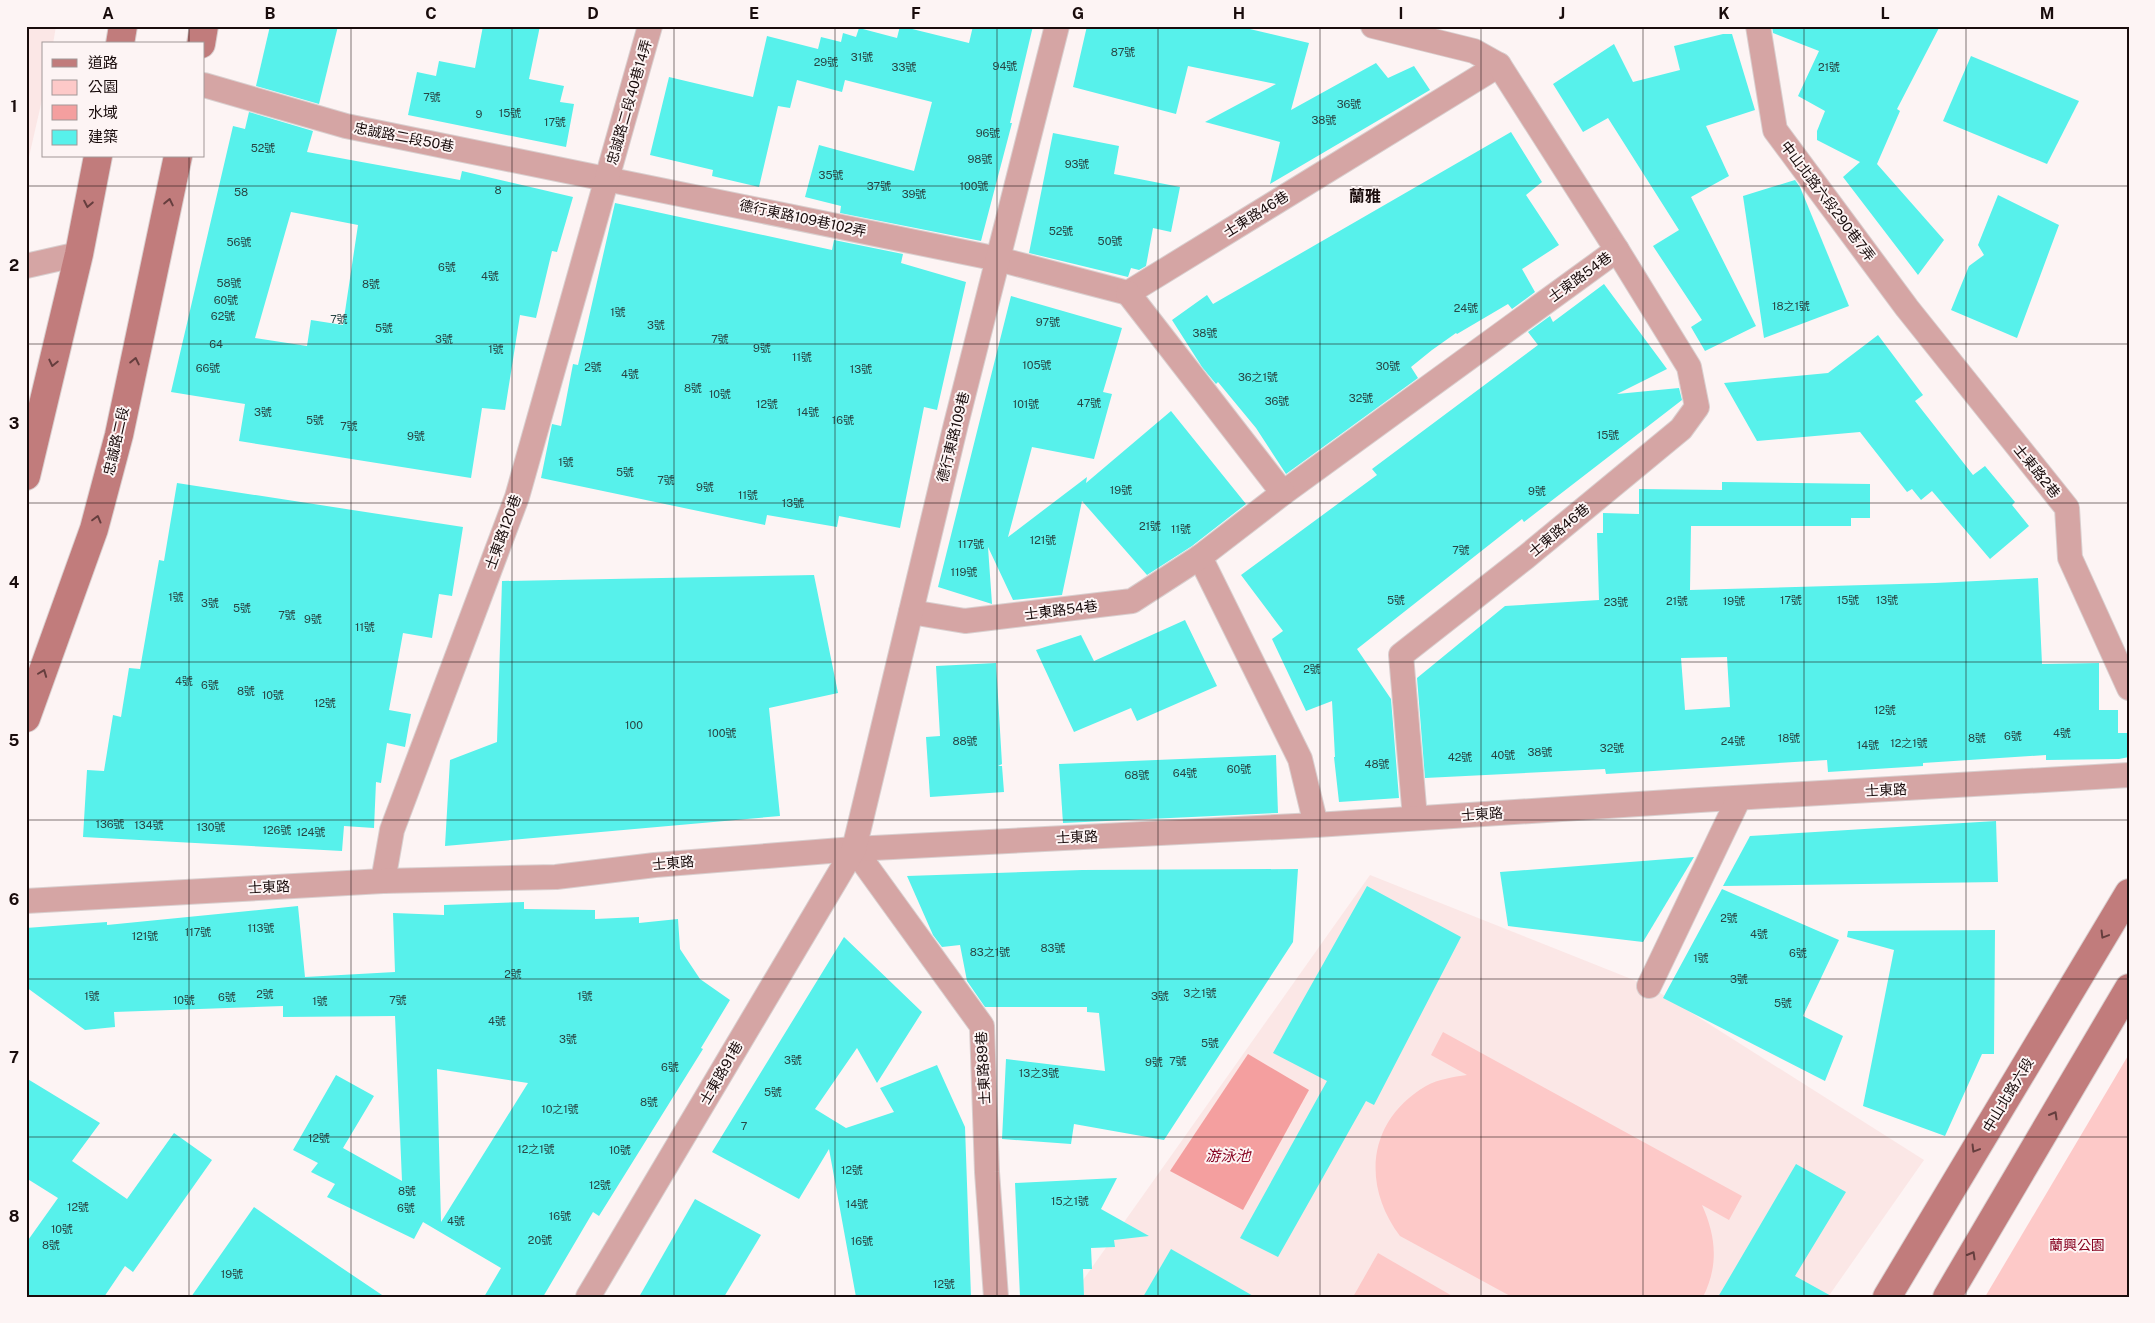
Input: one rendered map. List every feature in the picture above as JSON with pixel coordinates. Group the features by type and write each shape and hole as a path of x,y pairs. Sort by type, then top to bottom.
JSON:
{"street":[{"path":"201,42 204,26"},
{"name":"忠誠路二段40巷14弄","path":"608,178 650,26"},
{"name":"德行東路109巷","path":"854,850 911,612 1057,26"},
{"name":"士東路54巷","path":"911,612 964,621 1132,601 1200,557 1283,493 1617,250 1499,65 1474,51 1374,26"},
{"name":"中山北路六段290巷7弄","path":"1758,26 1775,130 1907,308"},
{"name":"士東路46巷","path":"1128,293 1499,65"},
{"name":"忠誠路二段50巷","path":"205,85 346,126 608,178"},
{"path":"26,476 79,254 98,158"},
{"name":"忠誠路二段","path":"26,718 94,529 119,435 178,158"},
{"name":"德行東路109巷102弄","path":"608,178 998,259"},
{"name":"士東路120巷","path":"383,881 392,830 517,497 608,178"},
{"name":"士東路46巷","path":"1415,818 1401,656 1526,557 1681,429 1698,407 1689,367 1617,250"},
{"path":"26,266 79,254"},
{"path":"998,259 1128,293 1283,493"},
{"name":"士東路2巷","path":"1907,308 2067,508 2070,558 2129,688"},
{"path":"1200,557 1300,758 1316,825"},
{"name":"士東路","path":"26,901 383,881 556,877 655,865 854,850 1316,825 1739,798 2129,776"},
{"path":"1649,986 1739,798"},
{"name":"士東路91巷","path":"588,1297 854,850"},
{"name":"士東路89巷","path":"854,850 982,1026 987,1172 996,1297"},
{"name":"中山北路六段","path":"1887,1297 2129,893"},
{"path":"1947,1297 2129,988"}],"shaded area":[{"path":"26,26 56,26 53,42 42,42 42,100 26,170"},
{"path":"1370,875 1649,986 1924,1160 1828,1297 1071,1297"}],"green space":[{"path":"1443,1032 1742,1196 1729,1220 1702,1205 1713,1239 1714,1251 1712,1273 1703,1297 1512,1297 1400,1236 1388,1216 1379,1195 1376,1175 1377,1154 1382,1135 1392,1116 1407,1100 1426,1086 1446,1079 1467,1075 1431,1055"},
{"name":"蘭興公園","path":"2129,1054 2129,1297 1985,1297"},
{"path":"1378,1253 1454,1297 1353,1297"}],"water":[{"name":"游泳池","path":"1248,1054 1309,1090 1243,1210 1170,1171"}],"building":[{"path":"270,26 338,26 319,104 256,86"},
{"path":"483,26 540,26 529,79 564,86 560,102 574,104 566,147 408,115 417,72 436,76 439,61 475,68"},
{"path":"900,26 969,43 973,26 1033,26 1010,123 1012,123 981,241 840,213 841,206 805,197 819,145 914,171 932,102 845,80 842,92 797,80 790,108 778,106 759,187 712,176 713,170 650,155 669,77 753,97 767,36 818,49 821,37 841,42 843,33 856,37 859,28 897,38"},
{"path":"1087,26 1237,26 1309,43 1291,110 1376,63 1388,78 1414,66 1430,90 1270,184 1280,142 1205,122 1276,84 1188,66 1176,114 1073,87"},
{"path":"1772,26 1940,26 1897,109 1900,111 1877,164 1944,240 1918,275 1843,177 1860,162 1817,140 1817,131 1825,111 1798,96 1819,51 1773,33"},
{"path":"1723,34 1732,34 1755,110 1706,126 1729,176 1691,197 1756,326 1705,351 1691,327 1702,320 1653,246 1679,230 1608,118 1583,132 1553,84 1614,44 1633,82 1680,70 1674,46"},
{"path":"1971,56 2079,101 2047,164 1943,121"},
{"path":"249,112 313,131 307,152 460,180 462,171 573,197 557,252 552,251 536,318 520,315 505,410 482,408 471,478 239,441 245,404 171,392 233,126 245,129","holes":["291,212 358,225 343,325 311,320 307,346 255,338"]},
{"path":"1511,132 1542,182 1526,195 1559,245 1522,269 1535,292 1512,309 1508,304 1456,333 1432,350 1411,367 1418,378 1286,474 1256,428 1218,382 1216,384 1202,367 1172,320 1207,295 1213,304"},
{"path":"1053,133 1119,146 1114,174 1180,187 1171,232 1153,228 1146,266 1139,270 1131,268 1128,277 1029,253"},
{"path":"1795,180 1800,187 1849,306 1764,338 1743,196"},
{"path":"1998,195 2059,225 2017,338 1951,310 1969,266 1984,255 1978,245"},
{"path":"615,203 832,250 834,240 903,254 901,263 966,282 937,410 924,407 900,528 839,516 837,527 767,515 765,525 541,478 552,424 561,426 573,364 578,365"},
{"path":"1604,284 1667,369 1617,394 1679,388 1682,400 1524,522 1522,519 1357,649 1391,699 1399,798 1339,802 1334,757 1332,701 1306,711 1272,639 1283,631 1241,575 1377,475 1372,469 1538,345 1528,332 1550,316 1553,322"},
{"path":"1011,296 1122,328 1103,392 1112,394 1094,459 1032,447 1008,537 1087,477 1086,483 1171,411 1246,504 1192,546 1147,575 1082,501 1062,595 1013,600 988,547 992,604 938,587"},
{"path":"1878,335 1923,395 1915,401 1973,475 1985,466 2015,502 2012,505 2029,526 1990,559 1932,491 1921,500 1912,489 1907,492 1860,432 1757,441 1724,383 1828,373"},
{"path":"1722,482 1870,484 1870,518 1851,518 1851,526 1691,526 1690,590 2038,578 2042,664 2099,663 2099,710 2118,710 2118,733 2129,733 2129,757 2119,759 2046,760 2046,755 1923,763 1923,766 1828,772 1827,760 1606,774 1605,769 1425,778 1417,678 1505,606 1599,600 1597,533 1603,533 1603,513 1639,514 1639,489 1722,490","holes":["1727,657 1730,707 1685,710 1681,658"]},
{"path":"177,483 463,527 452,596 439,594 432,638 403,633 389,710 411,714 405,747 387,743 381,783 376,782 374,828 344,826 342,851 83,837 87,770 104,771 113,715 121,717 129,668 140,669 159,560 164,561"},
{"path":"814,575 838,693 769,708 780,816 445,846 450,760 497,742 502,581"},
{"path":"1185,620 1217,686 1137,721 1131,708 1074,732 1036,650 1081,635 1094,661"},
{"path":"996,663 1002,764 998,766 1002,766 1004,792 930,797 926,737 940,736 936,666"},
{"path":"1276,755 1278,813 1063,823 1059,764"},
{"path":"1996,821 1998,882 1723,886 1750,836"},
{"path":"1694,857 1643,942 1508,926 1500,872"},
{"path":"1298,869 1293,942 1164,1140 1074,1124 1071,1144 1002,1139 1006,1059 1105,1071 1099,1013 1087,1012 1087,1007 985,1007 967,981 960,945 942,947 933,935 907,876 1082,870"},
{"path":"1367,886 1461,937 1374,1105 1366,1101 1278,1257 1240,1238 1327,1081 1273,1053"},
{"path":"1722,889 1839,940 1803,1016 1843,1036 1825,1081 1663,998"},
{"path":"524,902 524,909 595,910 595,919 639,917 639,923 678,919 680,949 700,979 730,1000 701,1048 703,1049 599,1216 593,1212 543,1297 484,1297 501,1268 423,1222 414,1239 327,1197 335,1184 311,1172 318,1163 293,1150 336,1075 374,1096 343,1148 402,1181 395,1016 283,1017 283,1006 114,1012 115,1027 85,1030 26,987 26,928 107,922 107,925 298,906 305,977 395,972 393,913 444,915 444,905","holes":["437,1069 528,1083 441,1222"]},
{"path":"1995,930 1994,1054 1982,1054 1945,1136 1863,1106 1894,950 1847,937 1848,931"},
{"path":"844,937 922,1012 877,1083 857,1048 815,1109 846,1128 894,1112 880,1088 937,1065 965,1127 971,1297 856,1297 829,1149 799,1199 712,1152"},
{"path":"26,1078 100,1123 72,1161 127,1199 174,1133 212,1160 133,1272 125,1266 104,1297 26,1297 26,1243 58,1198 26,1178"},
{"path":"1796,1164 1846,1192 1795,1276 1833,1297 1718,1297"},
{"path":"1117,1178 1101,1209 1149,1236 1114,1240 1115,1247 1091,1248 1092,1269 1083,1269 1084,1296 1020,1297 1015,1183"},
{"path":"695,1199 761,1235 724,1297 639,1297"},
{"path":"254,1207 339,1266 385,1297 191,1297"},
{"path":"1171,1249 1255,1297 1143,1297"}],"district":[{"name":"蘭雅","path":"1365,196"}]}
